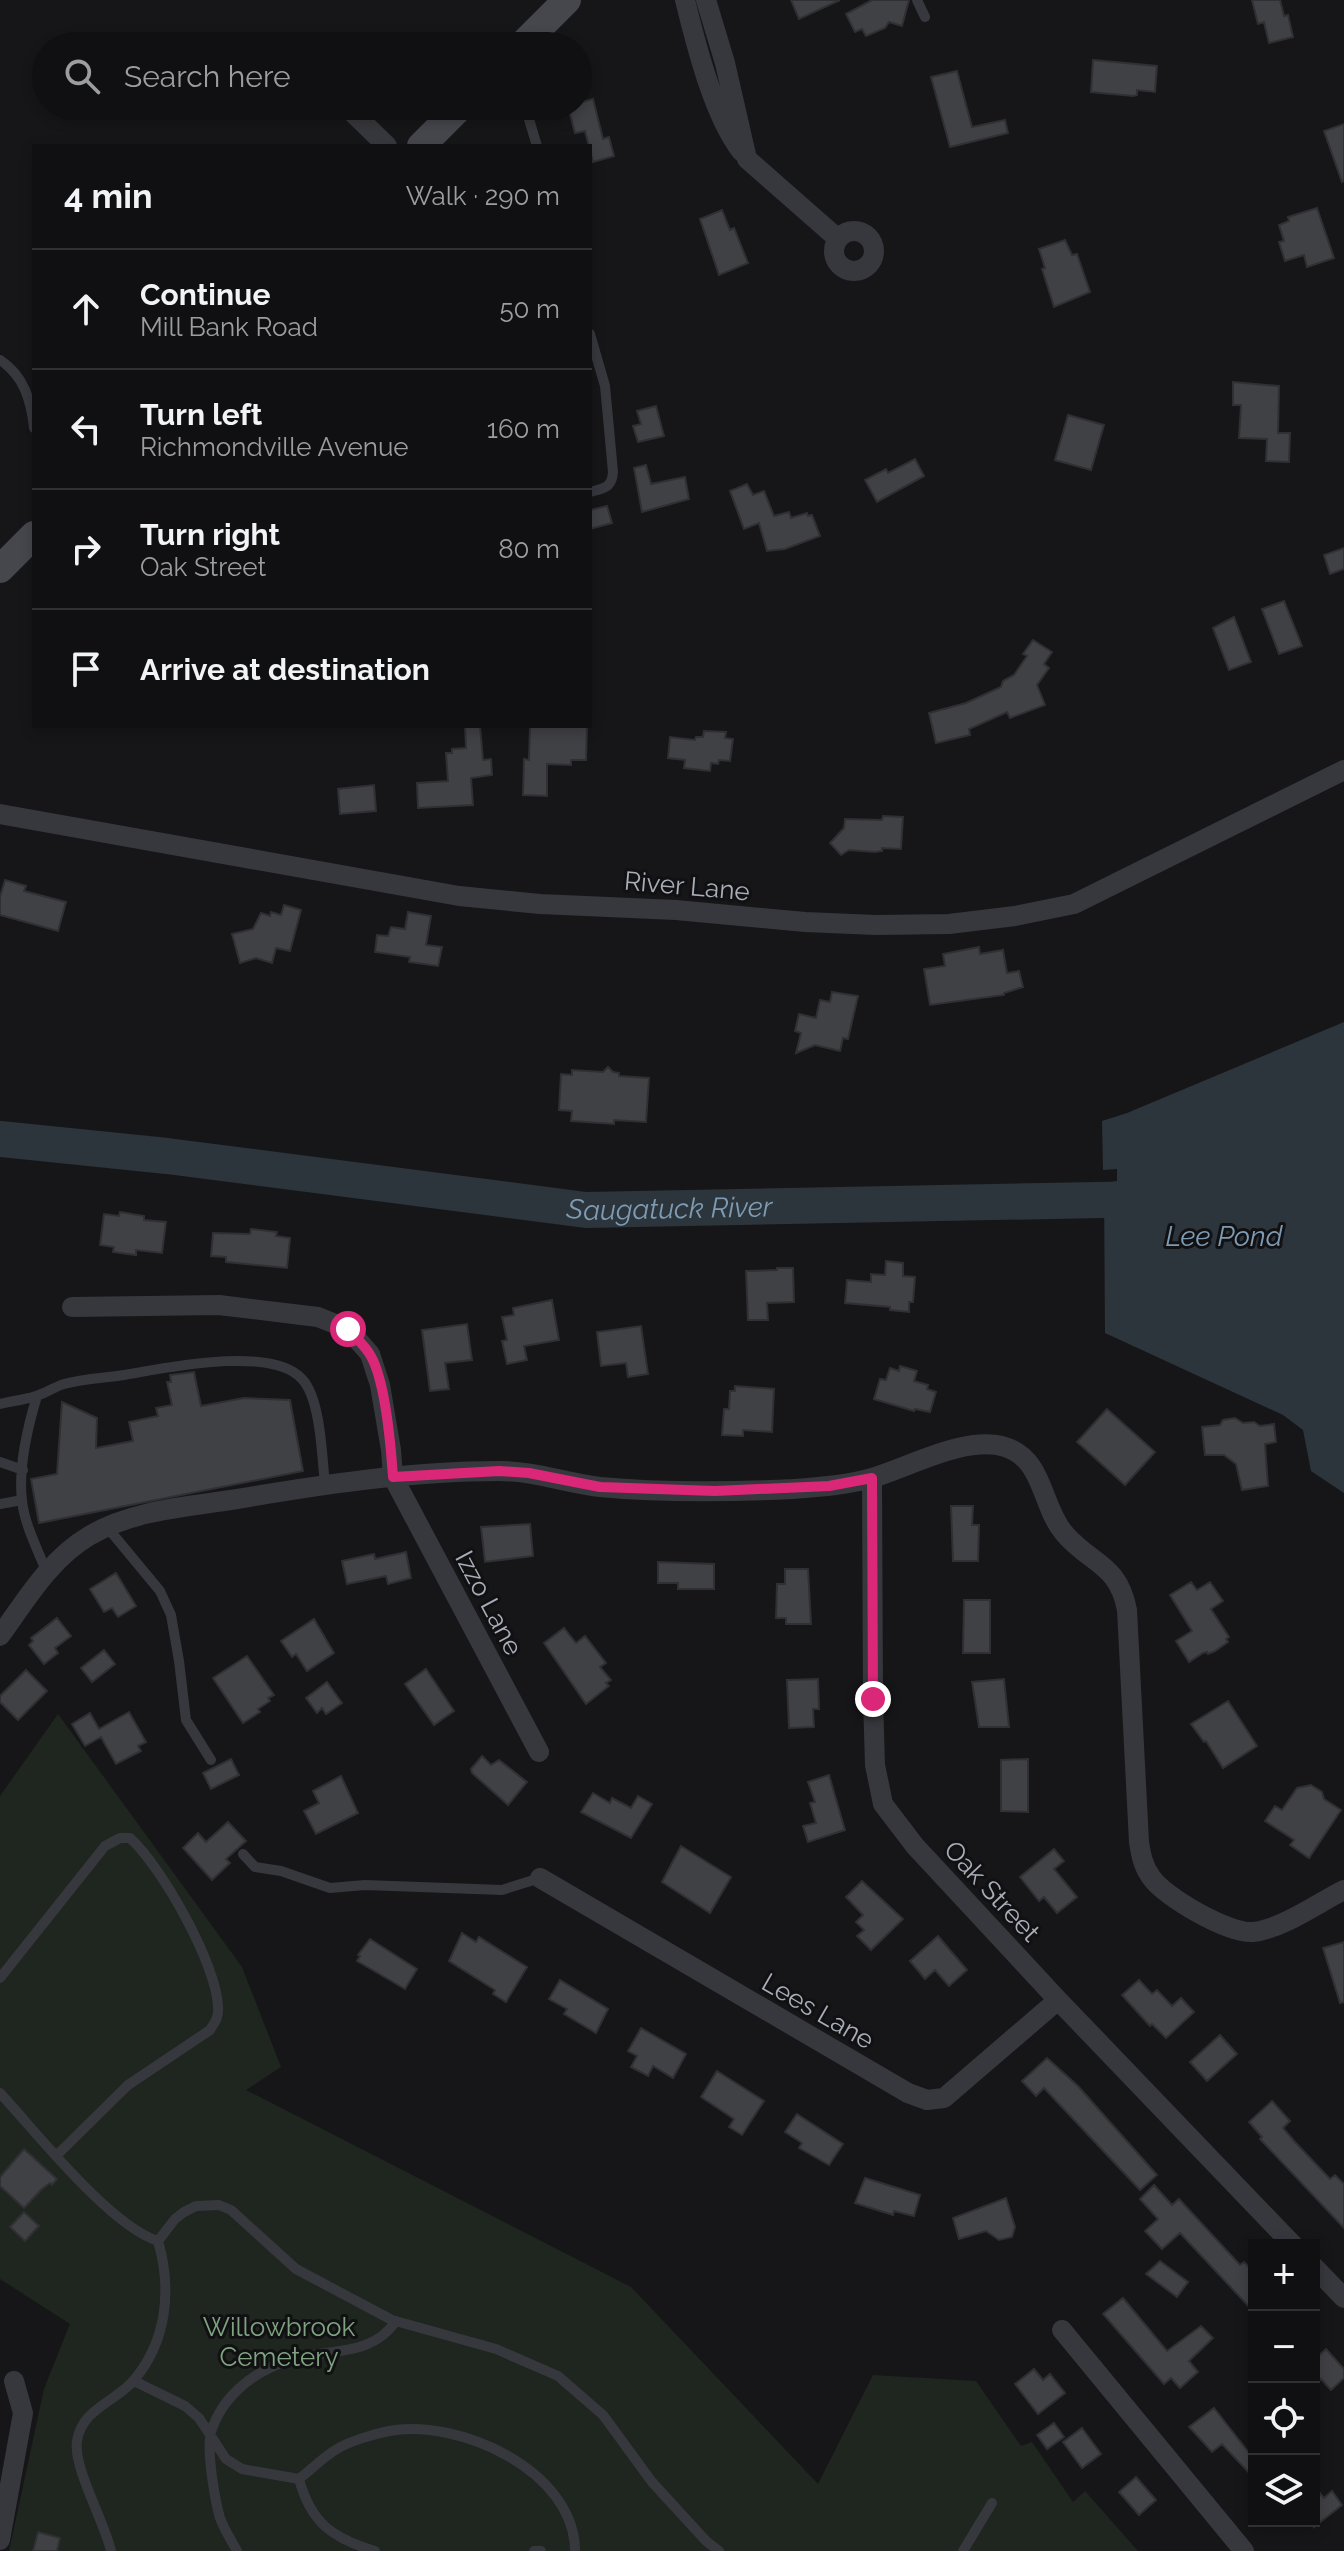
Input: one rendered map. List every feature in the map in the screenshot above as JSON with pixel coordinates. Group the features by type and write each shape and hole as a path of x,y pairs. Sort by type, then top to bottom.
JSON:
{"main road":[{"path":"535,32 567,0"},
{"path":"423,144 447,120"},
{"path":"0,569 32,537"}],"street":[{"path":"685,0 719,114 730,137 747,159 837,238"},
{"path":"706,0 728,75 747,159"},
{"path":"360,120 385,144"},
{"name":"River Lane","path":"0,814 459,896 805,922 949,924 1015,916 1074,904 1344,770"},
{"path":"72,1307 219,1305 318,1317 348,1329 370,1354 380,1385 393,1477"},
{"path":"0,1636 67,1551 107,1527 151,1513 325,1485 393,1477 499,1471 529,1473 600,1487 715,1491 817,1487 872,1478 942,1454 994,1444 1025,1457 1038,1476 1050,1511 1064,1533 1109,1570 1123,1589 1127,1610 1139,1842 1144,1867 1160,1888 1228,1928 1241,1932 1271,1928 1344,1890"},
{"name":"Izzo Lane","path":"393,1477 539,1752"},
{"name":"Oak Street","path":"872,1478 875,1765 883,1804 915,1846 1058,2000 1287,2239"},
{"name":"Lees Lane","path":"540,1878 894,2085 927,2100 944,2098 1058,2000"},
{"path":"1320,2273 1344,2298"},
{"path":"1062,2330 1244,2551"},
{"path":"0,2540 23,2413 14,2381"}],"lane":[{"path":"917,0 925,17"},
{"path":"529,120 536,144"},
{"path":"592,341 605,386 613,472 612,482 607,487 592,491"},
{"path":"0,360 14,371 24,386 32,410"},
{"path":"0,1404 37,1396 62,1385 208,1362 264,1362 290,1370 302,1378 314,1406 325,1485"},
{"path":"37,1396 26,1432 22,1500 27,1524 47,1573"},
{"path":"0,1462 23,1470"},
{"path":"0,1504 22,1500"},
{"path":"107,1527 145,1569 171,1615 186,1720 211,1760"},
{"path":"0,1978 105,1846 120,1838 130,1838 163,1879 183,1912 198,1942 217,1995 217,2020 210,2030 128,2085 57,2155"},
{"path":"243,1854 255,1867 281,1871 330,1888 365,1885 502,1890 540,1878"},
{"path":"0,2093 75,2177 124,2221 146,2237 158,2241"},
{"path":"111,2551 101,2516 78,2461 77,2438 87,2417 134,2381 159,2334 165,2315 166,2278 158,2241 184,2212 196,2206 219,2205 231,2210 296,2269 396,2321 496,2349 558,2376 603,2415 652,2482 719,2551"},
{"path":"237,2551 220,2517 210,2435 221,2409 243,2382 290,2360 353,2350 387,2334 396,2321"},
{"path":"134,2381 185,2406 199,2418 226,2459 242,2469 299,2479 338,2448 390,2431 434,2431 490,2445 531,2471 560,2502 575,2539 575,2551"},
{"path":"299,2479 313,2516 326,2528 356,2545 375,2551"},
{"path":"963,2551 992,2503"},
{"path":"534,2551 541,2551"}],"green space":[{"name":"Willowbrook Cemetery","path":"58,1714 242,1967 281,2067 246,2090 631,2287 818,2484 873,2375 976,2381 1021,2446 1032,2442 1073,2502 1085,2491 1138,2551 9,2551 44,2389 70,2324 0,2279 0,1796"}],"water":[{"name":"Lee Pond","path":"1344,1022 1344,1493 1311,1471 1303,1430 1283,1415 1105,1333 1104,1183 1117,1181 1117,1169 1103,1170 1102,1121"}],"building":[{"path":"791,0 840,0 799,19"},
{"path":"872,0 909,0 902,26 889,22 885,28 866,36 862,29 855,32 846,14"},
{"path":"1252,0 1280,0 1284,16 1288,15 1293,37 1269,43 1264,22 1258,24"},
{"path":"1093,60 1157,66 1155,92 1137,90 1137,95 1133,96 1091,92"},
{"path":"957,71 972,127 1005,120 1008,133 950,147 931,77"},
{"path":"592,99 603,139 609,137 614,156 593,162 592,144 588,144 585,131 575,133 572,120 592,120"},
{"path":"1344,124 1344,181 1342,182 1324,131"},
{"path":"1317,208 1334,258 1307,267 1304,255 1285,261 1279,242 1284,241 1279,225 1289,221 1288,217"},
{"path":"722,210 730,230 734,228 748,263 719,275 700,219"},
{"path":"1065,240 1072,255 1077,254 1090,292 1054,307 1039,249"},
{"path":"1233,382 1279,386 1278,433 1290,433 1289,462 1266,461 1267,439 1239,438 1241,405 1233,405"},
{"path":"656,406 664,436 638,442 633,426 641,424 637,411"},
{"path":"1068,415 1104,425 1091,470 1055,460"},
{"path":"915,459 924,476 877,502 865,480 886,469 888,473"},
{"path":"646,465 651,484 685,477 689,499 642,512 634,468"},
{"path":"747,484 753,495 764,491 774,516 789,512 791,518 807,513 808,516 812,515 820,536 785,549 767,551 759,523 744,529 730,491"},
{"path":"607,506 612,523 592,528 592,510"},
{"path":"1344,548 1344,569 1330,574 1324,555"},
{"path":"1284,601 1302,646 1279,654 1262,609"},
{"path":"1234,617 1251,662 1229,670 1213,628"},
{"path":"1033,640 1052,652 1044,664 1049,668 1037,685 1045,705 1010,718 1007,712 969,729 970,735 936,743 929,713 966,703 1001,687 1027,656 1023,654"},
{"path":"465,728 480,728 483,760 491,759 492,775 471,778 473,805 418,808 417,783 448,781 446,753 452,753 452,749 466,748"},
{"path":"530,728 587,728 586,760 571,760 571,765 547,764 547,796 523,795 524,759 529,760"},
{"path":"704,731 726,732 725,738 733,739 730,761 711,763 710,771 684,768 685,760 668,758 670,737 695,740 696,737 703,737"},
{"path":"374,785 376,811 340,814 338,789"},
{"path":"883,816 903,817 901,849 882,848 882,851 875,852 849,850 841,855 830,843 844,828 845,819 882,820"},
{"path":"5,880 26,886 24,891 66,902 58,931 0,915 0,897"},
{"path":"284,905 301,910 290,951 276,948 272,963 256,958 240,963 232,934 253,929 261,913 281,915"},
{"path":"408,912 431,916 426,945 442,947 438,966 409,962 410,957 375,952 377,935 388,936 391,927 405,929"},
{"path":"979,947 980,954 1003,950 1007,973 1019,971 1023,987 1004,995 930,1005 924,969 945,966 943,954"},
{"path":"832,992 858,996 848,1039 843,1038 840,1051 815,1045 796,1053 801,1033 795,1031 799,1014 816,1018 820,1000 830,1002"},
{"path":"608,1067 619,1076 649,1078 646,1122 614,1120 614,1124 571,1121 572,1111 559,1110 561,1074 572,1075 572,1070 603,1072"},
{"path":"120,1212 144,1216 144,1220 166,1222 162,1253 136,1250 136,1255 113,1252 114,1247 100,1245 104,1214 119,1216"},
{"path":"251,1229 277,1232 276,1236 290,1238 287,1268 226,1262 226,1257 211,1256 213,1233 250,1234"},
{"path":"886,1261 903,1263 903,1276 915,1277 909,1312 845,1303 847,1280 871,1282 871,1274 885,1275"},
{"path":"793,1268 794,1302 767,1303 768,1320 748,1320 746,1271"},
{"path":"552,1300 559,1340 524,1346 527,1360 507,1364 502,1341 507,1340 502,1317 514,1315 513,1308"},
{"path":"467,1324 472,1360 445,1363 449,1389 430,1391 422,1330"},
{"path":"641,1326 648,1374 628,1377 626,1363 601,1366 597,1332"},
{"path":"900,1366 917,1371 914,1381 928,1385 927,1389 936,1392 930,1412 914,1411 874,1399 880,1379 886,1380 890,1368 899,1371"},
{"path":"194,1372 201,1406 244,1398 290,1400 303,1471 39,1523 31,1479 57,1474 62,1402 97,1418 96,1448 133,1441 129,1422 158,1416 156,1408 172,1405 167,1382 171,1382 170,1375"},
{"path":"735,1386 774,1389 772,1432 743,1430 743,1436 722,1435 724,1409 729,1409 730,1391 735,1391"},
{"path":"1107,1409 1155,1452 1125,1485 1077,1442"},
{"path":"1235,1418 1260,1426 1274,1424 1276,1442 1265,1444 1268,1486 1242,1490 1236,1464 1224,1455 1205,1455 1202,1427 1220,1425 1223,1420"},
{"path":"951,1506 973,1506 972,1525 979,1525 978,1561 953,1561"},
{"path":"530,1524 533,1556 485,1562 481,1527"},
{"path":"406,1552 411,1578 388,1584 386,1576 347,1584 342,1561 374,1554 375,1559"},
{"path":"658,1562 714,1564 714,1589 678,1589 678,1583 658,1583"},
{"path":"785,1569 808,1569 811,1624 786,1624 786,1618 776,1618 777,1584 785,1584"},
{"path":"116,1573 136,1606 118,1617 112,1608 104,1612 90,1589"},
{"path":"1191,1582 1197,1590 1210,1582 1223,1601 1211,1609 1229,1637 1226,1639 1228,1642 1215,1651 1203,1653 1189,1662 1176,1641 1192,1631 1170,1595"},
{"path":"964,1600 990,1600 990,1653 963,1653"},
{"path":"57,1618 71,1636 55,1648 58,1653 44,1664 29,1645 33,1641 31,1638"},
{"path":"314,1619 334,1653 307,1671 296,1654 292,1657 281,1641"},
{"path":"564,1628 576,1643 585,1636 606,1663 600,1667 611,1680 606,1683 609,1686 586,1704 544,1643"},
{"path":"104,1650 115,1664 92,1682 81,1668"},
{"path":"247,1656 274,1695 258,1709 260,1712 243,1723 213,1678"},
{"path":"426,1669 454,1711 434,1725 405,1684"},
{"path":"26,1670 47,1691 18,1720 0,1702 0,1696"},
{"path":"818,1679 819,1709 813,1709 814,1727 789,1728 787,1680"},
{"path":"1004,1679 1009,1727 979,1727 972,1682"},
{"path":"327,1682 342,1703 326,1714 322,1708 317,1713 306,1698"},
{"path":"1228,1701 1257,1746 1223,1768 1191,1724"},
{"path":"129,1712 146,1742 138,1746 141,1751 116,1764 101,1737 85,1746 72,1724 90,1713 99,1729"},
{"path":"482,1756 491,1765 499,1760 527,1782 508,1805 472,1773 471,1769"},
{"path":"231,1759 239,1775 211,1789 203,1773"},
{"path":"1028,1759 1028,1812 1001,1811 1001,1760"},
{"path":"829,1775 845,1830 808,1842 803,1826 816,1823 810,1803 815,1802 808,1782"},
{"path":"341,1776 358,1813 316,1834 304,1811 319,1803 313,1791"},
{"path":"1311,1785 1322,1792 1324,1799 1341,1810 1309,1858 1290,1845 1294,1840 1265,1821 1275,1806 1282,1810 1297,1788"},
{"path":"593,1793 610,1803 612,1798 631,1808 638,1796 652,1804 631,1838 581,1812"},
{"path":"228,1822 246,1841 226,1859 230,1863 212,1880 183,1848 198,1833 206,1842"},
{"path":"681,1846 731,1877 710,1913 662,1882"},
{"path":"1054,1849 1064,1861 1054,1869 1077,1897 1057,1913 1044,1897 1039,1901 1020,1877"},
{"path":"862,1881 903,1919 871,1950 857,1936 864,1930 856,1922 863,1915 846,1897"},
{"path":"462,1933 476,1942 479,1937 527,1967 506,2002 493,1994 495,1990 449,1961"},
{"path":"938,1936 967,1970 949,1986 935,1970 925,1979 910,1961"},
{"path":"370,1939 417,1969 405,1989 357,1961"},
{"path":"1344,1942 1344,2002 1340,2003 1323,1948"},
{"path":"560,1980 608,2009 596,2033 564,2014 567,2009 549,1999"},
{"path":"1139,1980 1152,1994 1157,1990 1172,2006 1181,1998 1194,2012 1166,2038 1152,2024 1150,2026 1122,1995"},
{"path":"641,2028 686,2054 673,2078 653,2066 648,2076 631,2067 637,2056 628,2051"},
{"path":"1220,2035 1237,2054 1207,2081 1190,2062"},
{"path":"1047,2058 1078,2086 1157,2175 1140,2190 1044,2088 1036,2096 1022,2081"},
{"path":"717,2071 764,2101 742,2135 729,2127 734,2119 701,2097"},
{"path":"1272,2101 1290,2121 1283,2128 1295,2142 1330,2179 1335,2175 1344,2184 1344,2228 1260,2139 1262,2137 1249,2122"},
{"path":"797,2114 843,2144 829,2165 799,2148 802,2143 785,2132"},
{"path":"24,2149 57,2179 24,2208 0,2186 0,2177"},
{"path":"865,2178 920,2195 914,2216 894,2211 893,2215 855,2203"},
{"path":"1154,2185 1172,2205 1179,2199 1240,2265 1244,2262 1248,2266 1248,2306 1180,2233 1162,2249 1145,2231 1158,2219 1140,2199"},
{"path":"1006,2198 1015,2227 1012,2237 999,2240 986,2231 959,2239 953,2218"},
{"path":"24,2212 39,2226 25,2241 10,2227"},
{"path":"1160,2261 1188,2282 1177,2297 1146,2274"},
{"path":"1123,2298 1167,2351 1201,2326 1213,2338 1189,2361 1198,2372 1180,2388 1171,2378 1164,2384 1103,2314"},
{"path":"1326,2349 1344,2369 1344,2378 1331,2390 1320,2380 1320,2354"},
{"path":"1034,2369 1043,2380 1050,2374 1065,2393 1038,2414 1015,2384"},
{"path":"1214,2408 1248,2451 1248,2472 1222,2444 1212,2452 1189,2427"},
{"path":"1054,2423 1064,2437 1047,2449 1037,2435"},
{"path":"1082,2428 1101,2454 1082,2468 1063,2442"},
{"path":"1136,2477 1156,2500 1139,2515 1119,2492"},
{"path":"1332,2491 1342,2505 1320,2522 1320,2493 1324,2498"},
{"path":"38,2532 60,2538 57,2551 33,2551"}],"waterway":[{"name":"Saugatuck River","path":"0,1139 167,1156 586,1210 1151,1199"}],"route":[{"path":"348,1329 370,1354 380,1385 393,1477 499,1471 529,1473 600,1487 715,1491 793,1489 872,1478 873,1699"}]}
